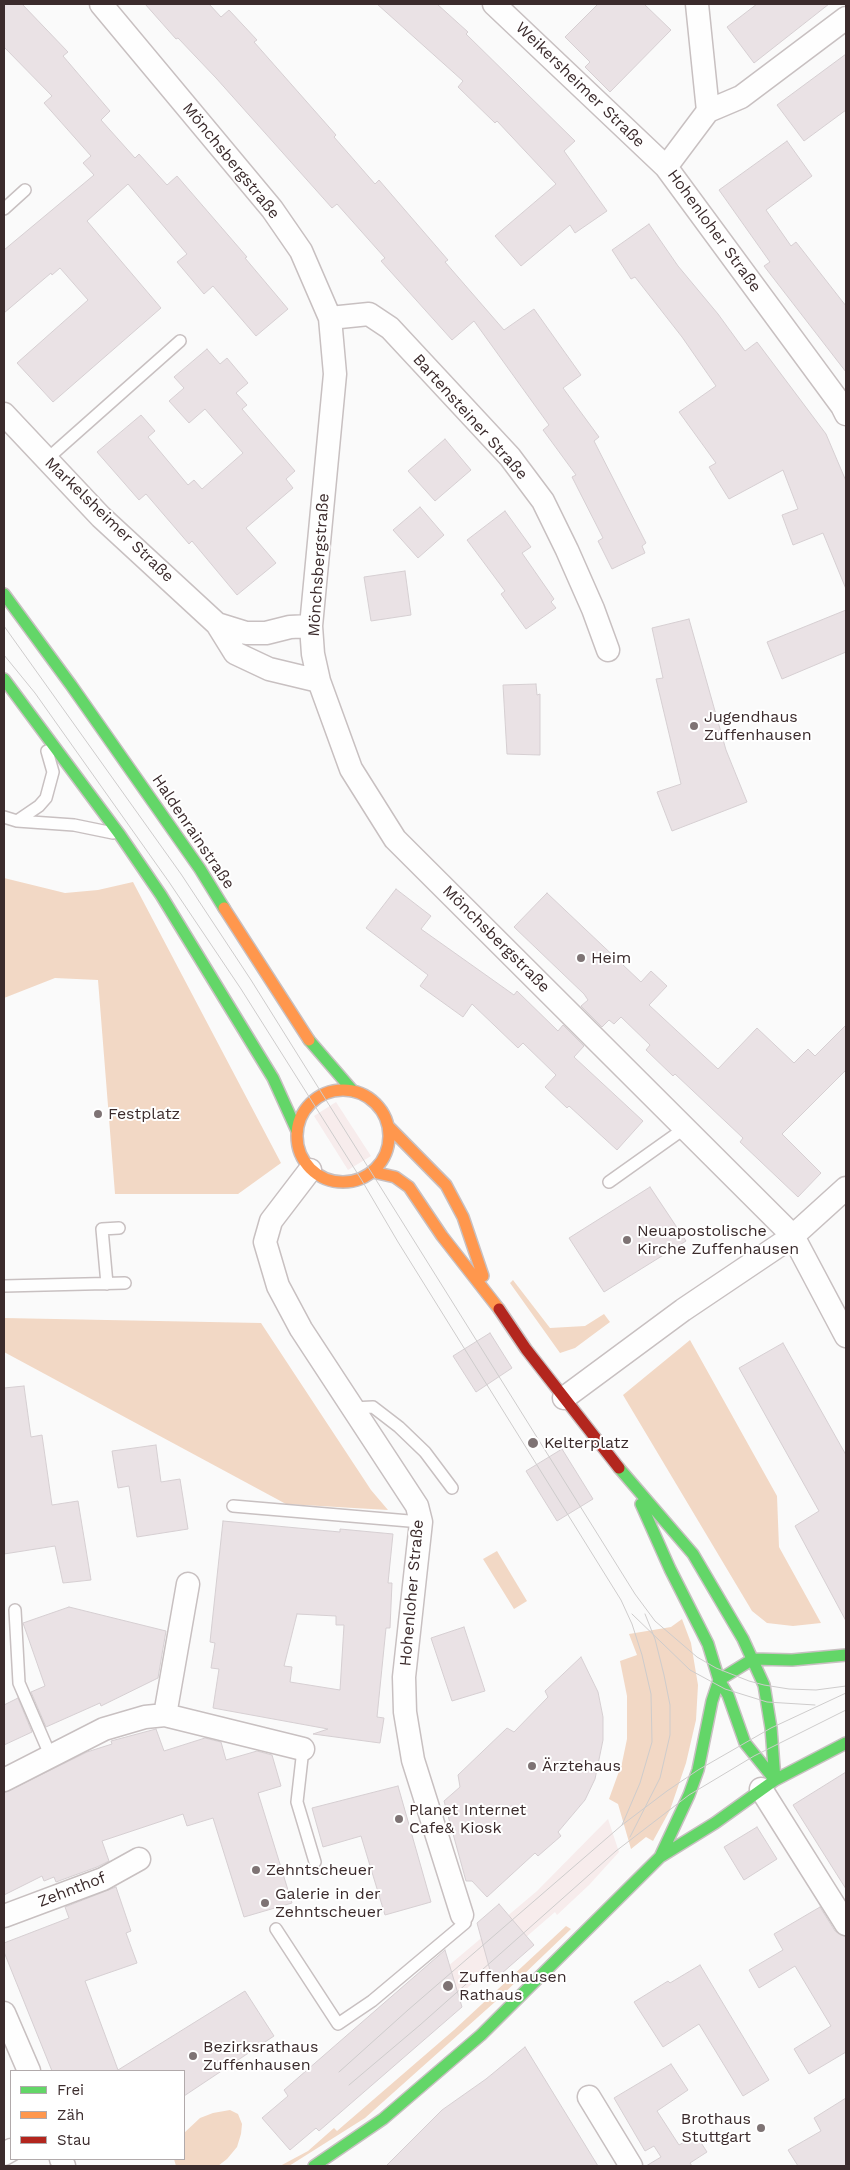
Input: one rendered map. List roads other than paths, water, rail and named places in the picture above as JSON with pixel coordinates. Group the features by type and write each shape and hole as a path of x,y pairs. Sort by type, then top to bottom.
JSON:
{"main road":[{"name":"Haldenrainstraße","path":"4,594 72,685 200,869 302,1032 352,1091 365,1095 376,1103 384,1114 389,1127 446,1185 463,1217 489,1294"},
{"path":"4,679 120,835 161,895 273,1078 297,1131"},
{"path":"352,1091 338,1090 324,1094 312,1101 302,1115 297,1131 297,1146 302,1159 310,1170 321,1178 348,1183 361,1180 382,1163 387,1152 389,1127"},
{"path":"373,1172 396,1177 410,1187 442,1236 489,1294 526,1349 633,1486 672,1527 693,1554 754,1659 767,1702 768,1784"},
{"path":"633,1486 670,1569 697,1619 719,1680 728,1695 746,1743 768,1784"},
{"path":"660,1857 689,1795 698,1770 712,1701 719,1680 754,1659 792,1660 846,1655"},
{"path":"325,2164 383,2119 481,2035 660,1857 715,1823 768,1784 846,1742"}],"street":[{"name":"Mönchsbergstraße","path":"101,4 272,209 301,251 330,318 335,374 311,626 313,654 319,681 351,769 395,839 793,1236 846,1336"},
{"name":"Weikersheimer Straße","path":"494,4 666,167"},
{"path":"697,4 708,111 741,97 846,18"},
{"name":"Hohenloher Straße","path":"708,111 666,167 845,408"},
{"name":"Bartensteiner Straße","path":"330,318 369,314 390,328 510,457 543,501 593,608 608,650"},
{"name":"Markelsheimer Straße","path":"4,414 101,517 217,624 235,652 251,662 269,669 319,681"},
{"name":"Markelsheimer Straße","path":"217,624 246,633 266,634 290,627 311,626"},
{"name":"Hohenloher Straße","path":"310,1170 270,1221 265,1242 278,1286 301,1329 417,1506 421,1522 404,1677 405,1712 413,1760 462,1915"},
{"path":"564,1398 683,1310 793,1236 846,1188"},
{"path":"165,1715 188,1584"},
{"path":"4,1780 104,1729 145,1717 165,1715 303,1749"},
{"path":"768,1784 846,1924"},
{"name":"Zehnthof","path":"4,1916 104,1879 138,1859"},
{"path":"4,2013 29,2070"},
{"path":"589,2097 631,2166"}],"lane":[{"path":"4,209 25,190"},
{"path":"47,459 180,341"},
{"path":"17,821 39,806 46,798 53,772 38,724"},
{"path":"4,817 17,821 66,824 120,835"},
{"path":"609,1182 685,1128"},
{"path":"107,1284 102,1229 119,1228"},
{"path":"4,1286 125,1283"},
{"path":"352,1408 373,1407 400,1427 425,1452 452,1488"},
{"path":"232,1506 421,1522"},
{"path":"14,1610 19,1683 51,1757"},
{"path":"303,1749 297,1802 315,1862"},
{"path":"276,1929 338,2024 372,2001 465,1923 462,1915"}],"tram line":[{"path":"4,626 181,874 251,980 635,1594 655,1621 697,1657 716,1668 749,1681 789,1689 816,1690 846,1686"},
{"path":"4,655 35,693 169,882 241,989 361,1179 398,1242 621,1600 632,1624 642,1655 651,1694 652,1742 640,1783 622,1825"},
{"path":"632,1614 690,1670 725,1689 767,1702 815,1705"},
{"path":"630,1837 660,1778 670,1735 670,1705 664,1675 655,1639 645,1614"},
{"path":"339,2072 622,1825 667,1791 698,1770 771,1728 846,1693"},
{"path":"349,2085 420,2025 616,1851 689,1795 754,1756 846,1710"}],"place":[{"name":"Jugendhaus Zuffenhausen","path":"694,726"},
{"name":"Heim","path":"581,958"},
{"name":"Festplatz","path":"98,1114"},
{"name":"Neuapostolische Kirche Zuffenhausen","path":"627,1240"},
{"name":"Kelterplatz","path":"533,1443"},
{"name":"Ärztehaus","path":"532,1766"},
{"name":"Planet Internet Cafe& Kiosk","path":"399,1819"},
{"name":"Zehntscheuer","path":"256,1870"},
{"name":"Galerie in der Zehntscheuer","path":"265,1903"},
{"name":"Zuffenhausen Rathaus","path":"448,1986"},
{"name":"Bezirksrathaus Zuffenhausen","path":"193,2056"},
{"name":"Brothaus Stuttgart","path":"761,2128"}]}
